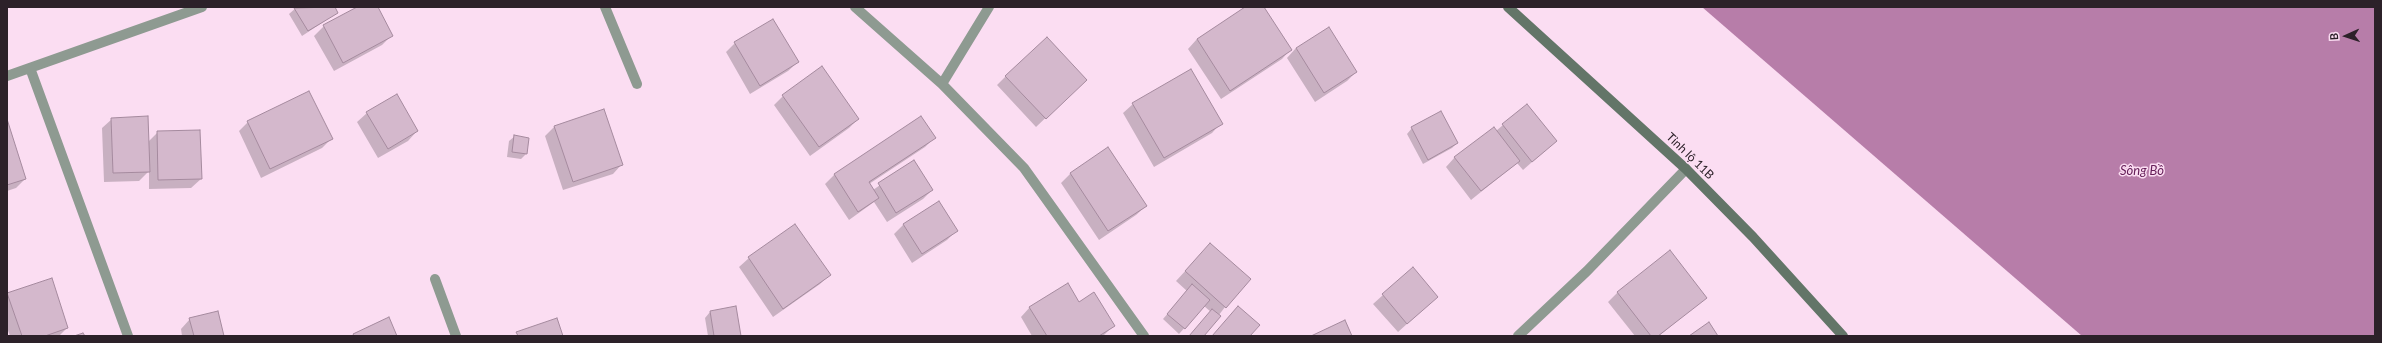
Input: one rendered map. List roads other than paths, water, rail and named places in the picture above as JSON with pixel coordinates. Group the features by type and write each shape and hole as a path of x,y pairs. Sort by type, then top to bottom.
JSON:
{"main road":[{"name":"Tỉnh lộ 11B","path":"1508,7 1686,169 1753,237 1843,336"}],"street":[{"path":"7,76 202,7"},
{"path":"605,7 638,84"},
{"path":"855,7 942,84 1024,168 1144,336"},
{"path":"942,84 989,7"},
{"path":"30,68 128,336"},
{"path":"1518,336 1587,271 1686,169"},
{"path":"435,279 456,336"}],"water":[{"name":"Sông Bồ","path":"1702,7 2375,7 2375,336 2082,336"}]}
